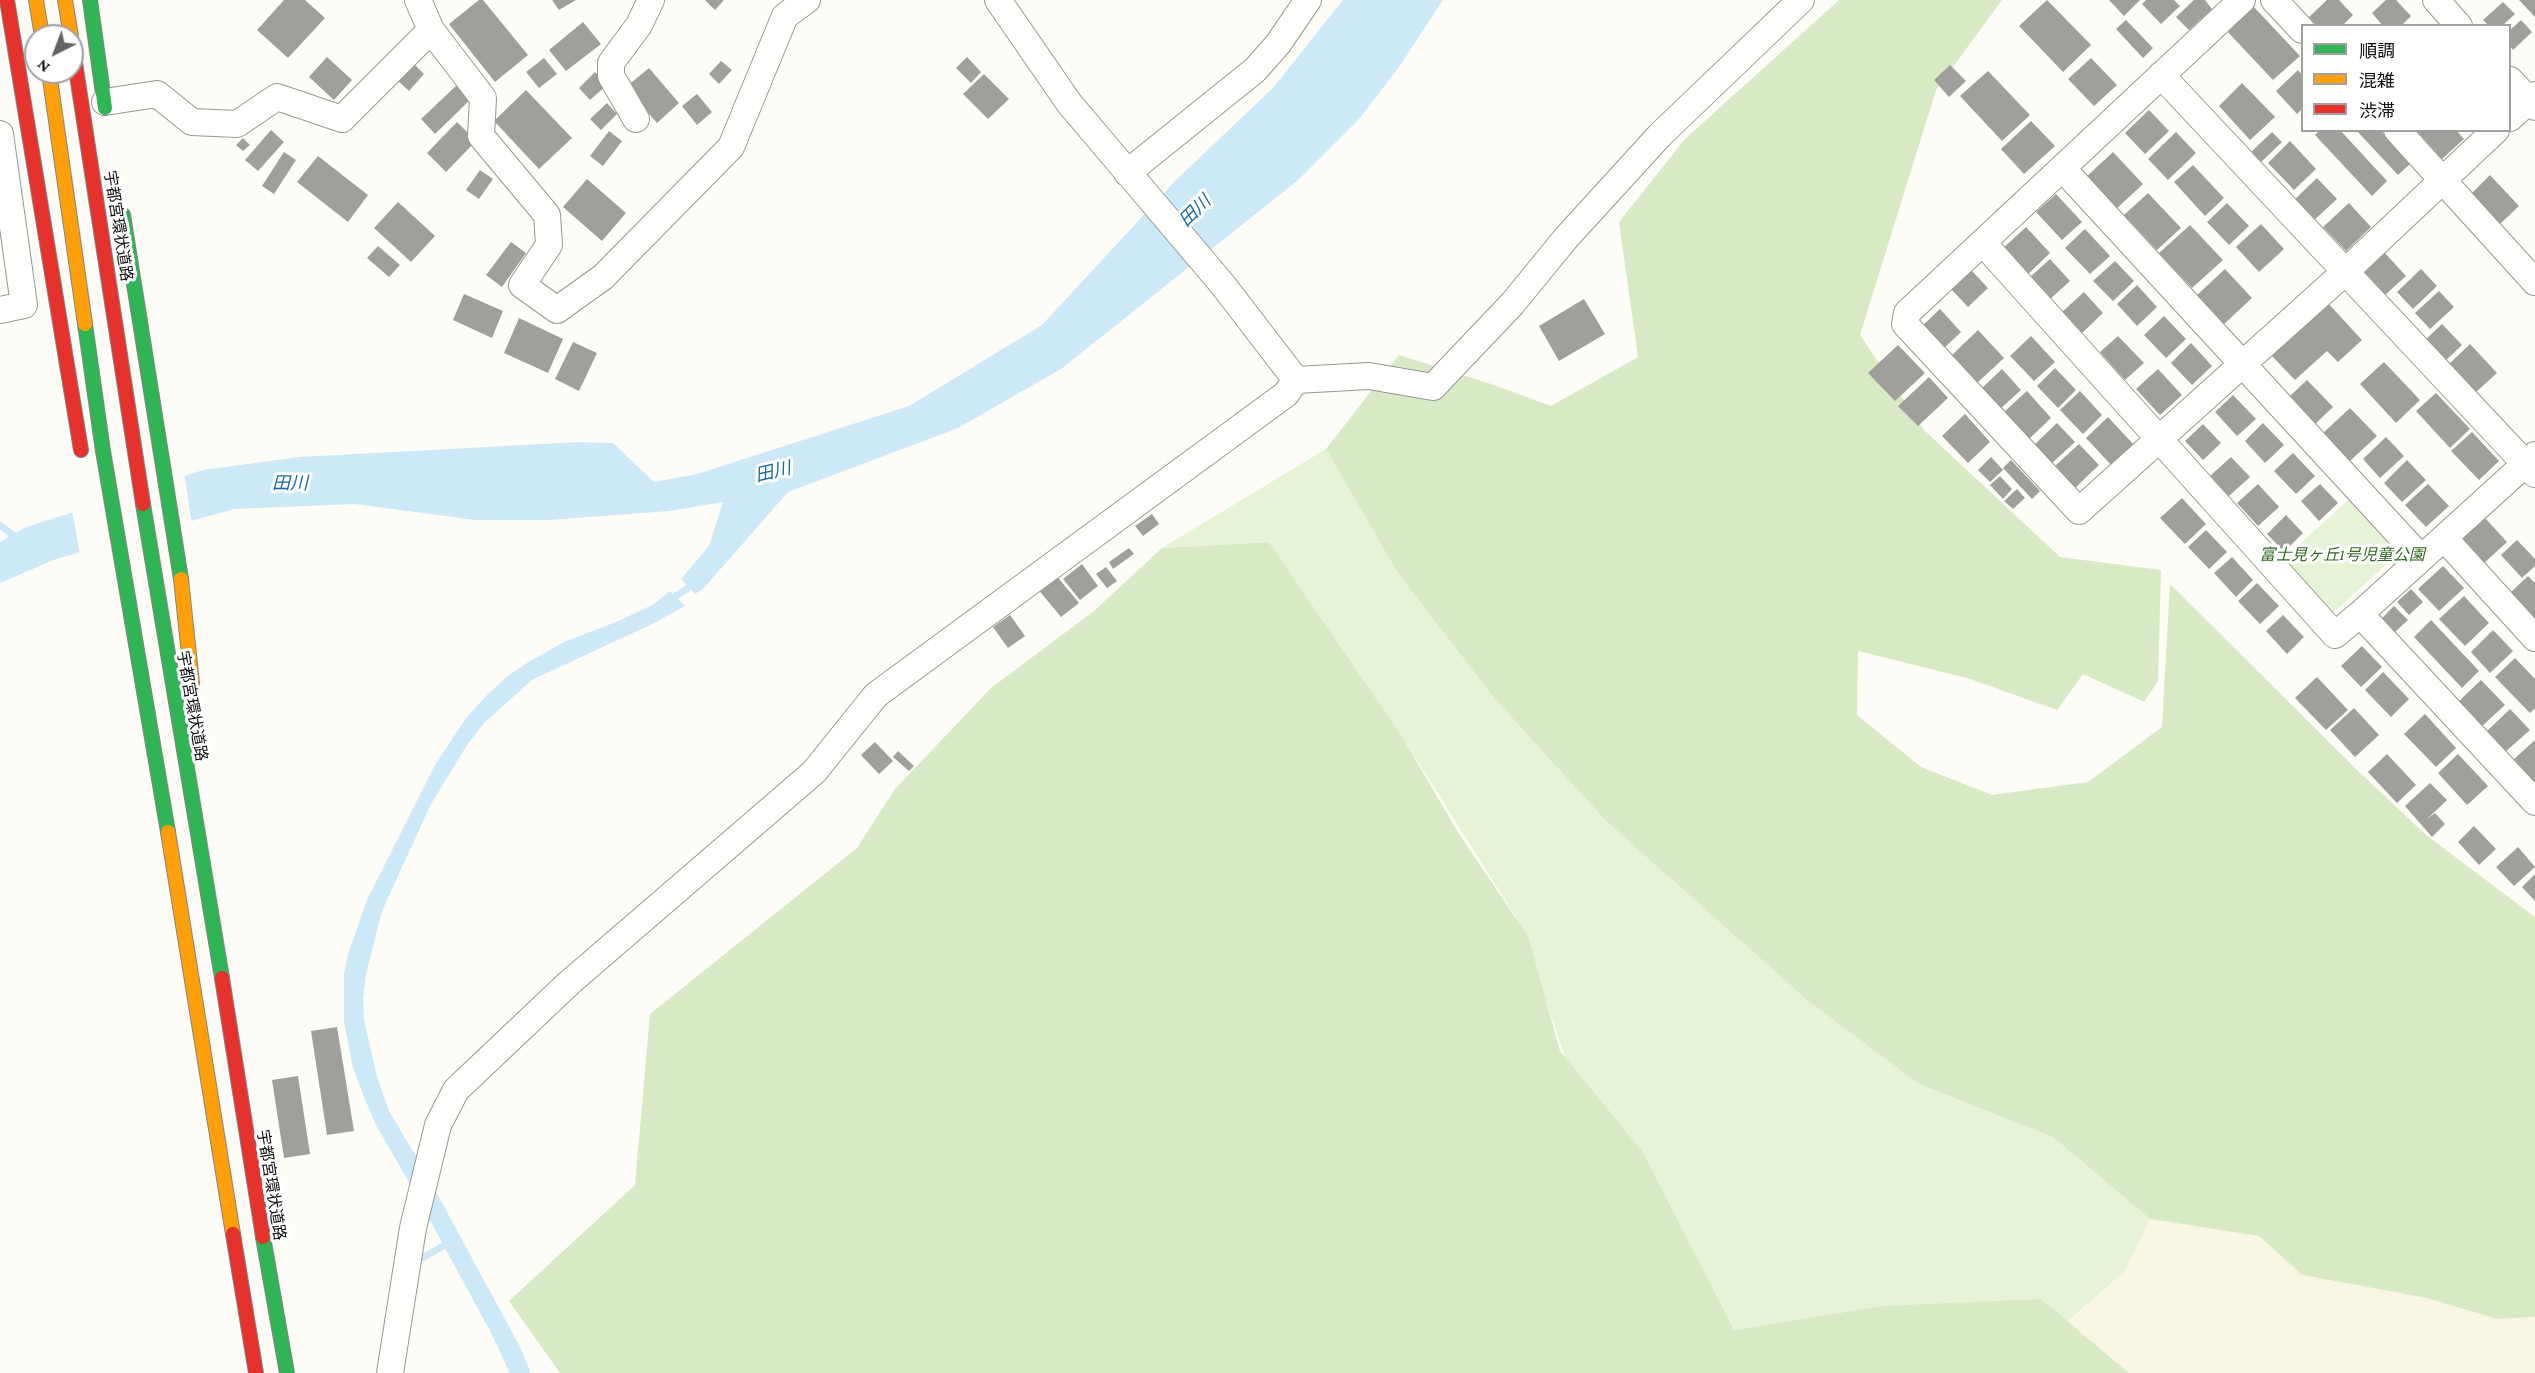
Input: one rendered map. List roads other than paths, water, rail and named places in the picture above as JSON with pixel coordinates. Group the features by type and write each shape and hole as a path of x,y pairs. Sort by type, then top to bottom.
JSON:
{"highway":[{"path":"7,0 83,463"},
{"path":"36,0 40,24"},
{"path":"65,0 69,24"},
{"path":"90,0 99,112"},
{"name":"宇都宮環状道路","path":"84,74 99,112 134,439 157,598 287,1373"},
{"path":"50,84 103,451 131,606 256,1373"},
{"path":"120,195 183,593 194,700"},
{"path":"128,677 169,844"},
{"path":"200,760 225,998"}],"street":[{"path":"418,0 431,30 483,98 481,136 548,215 549,245 522,285 557,310 603,277 731,147 785,16 807,0"},
{"path":"636,119 611,76 611,63 639,25 651,0"},
{"path":"998,0 1070,103 1223,285 1296,380"},
{"path":"1130,176 1255,70 1278,44 1308,0"},
{"path":"1296,380 1369,376 1433,387 1512,304 1566,238 1660,135 1801,0"},
{"path":"2242,0 1907,313 1905,324 2079,512 2345,272 2494,132"},
{"path":"2274,0 2301,29"},
{"path":"2436,0 2457,24"},
{"path":"99,112 157,94 192,122 237,124 277,97 342,119 431,30"},
{"path":"1983,243 2335,635 2444,538 2532,464 2345,272 2161,75"},
{"path":"2511,81 2533,101 2511,117"},
{"path":"2399,132 2535,282"},
{"path":"0,134 24,306 0,310"},
{"path":"2063,169 2421,558"},
{"path":"390,1373 410,1242 438,1125 456,1090 569,983 814,772 876,695 1286,394 1296,380"},
{"path":"2444,538 2535,638"},
{"path":"2360,614 2535,802"}],"water":[{"name":"田川","path":"1343,0 1443,0 1399,67 1359,119 1297,181 1061,369 958,428 788,492 703,589 695,594 681,579 709,546 723,502 669,511 548,520 476,520 355,504 234,509 56,559 0,583 0,542 24,528 203,470 300,457 580,442 613,443 654,482 697,474 909,406 1042,325 1177,179 1273,88"},
{"path":"670,591 685,606 652,624 532,680 484,723 467,745 430,806 382,911 366,974 363,998 364,1019 377,1077 389,1111 417,1158 410,1184 377,1127 363,1095 352,1064 344,1021 344,974 348,954 367,900 435,765 466,718 488,694 509,675 530,661 564,642 621,620 654,604"},
{"path":"434,1188 519,1345 531,1373 510,1373 489,1329 427,1215"}],"waterway":[{"path":"0,525 19,540"},
{"path":"668,601 696,583"},
{"path":"416,1264 417,1261 450,1242"}],"park label":[{"name":"富士見ヶ丘1号児童公園","path":"2342,555"}]}
